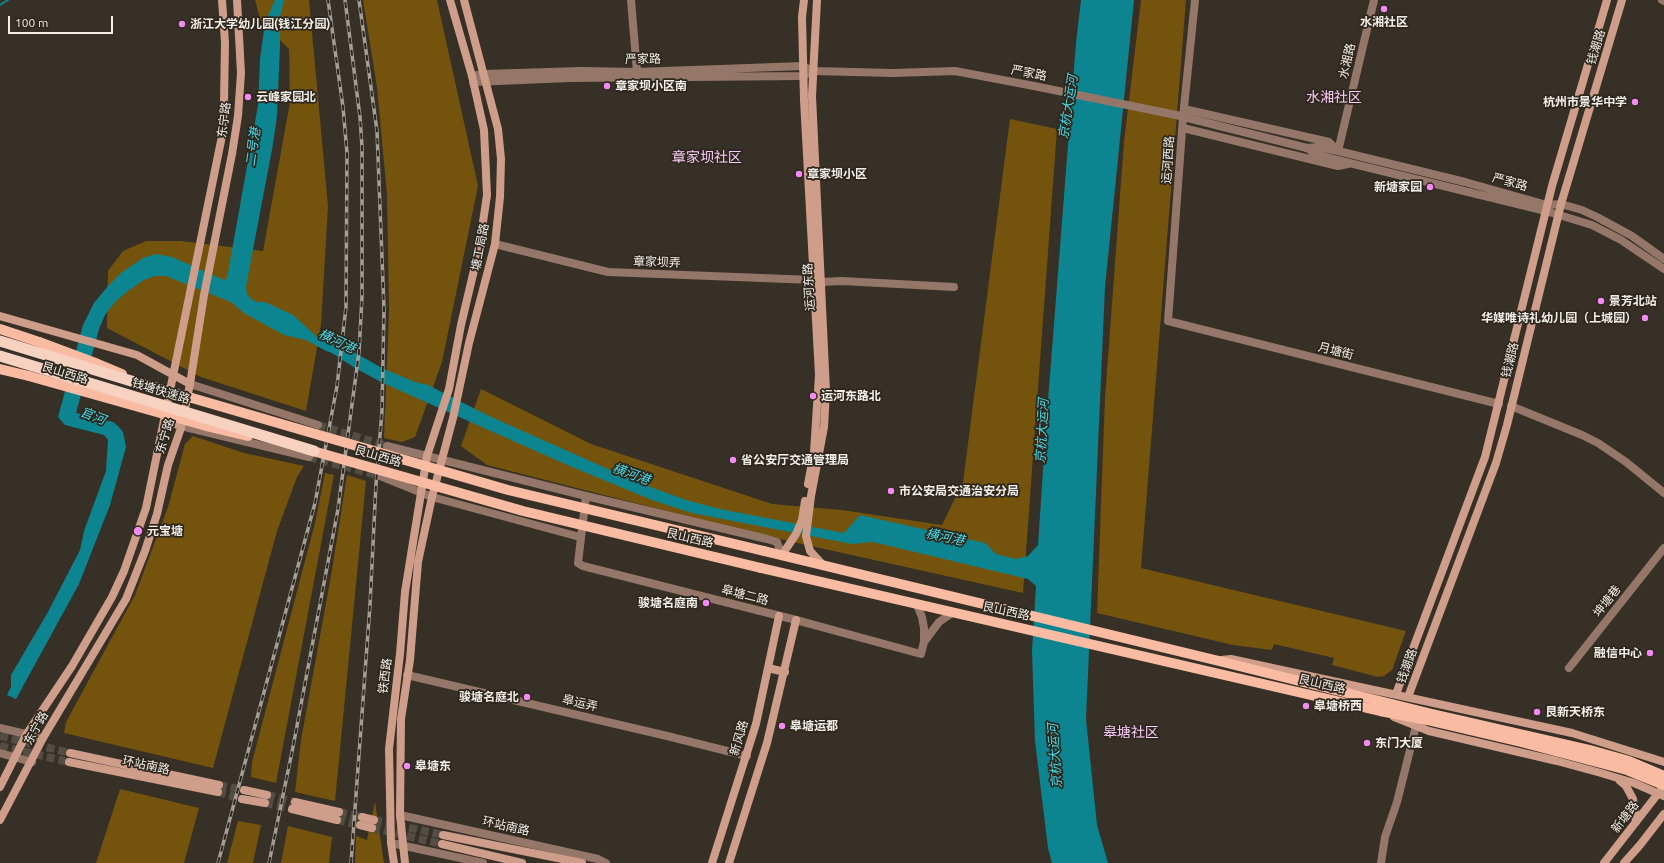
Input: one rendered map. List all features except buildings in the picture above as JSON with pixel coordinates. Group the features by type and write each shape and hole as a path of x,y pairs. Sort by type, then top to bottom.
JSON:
{"highway":[{"name":"钱塘快速路","path":"0,341 151,387"},
{"name":"钱塘快速路","path":"0,356 312,454"}],"main road":[{"name":"东宁路","path":"0,787 26,734 75,661 112,597 124,572 146,508 174,374 194,264 222,136 225,42 222,0"},
{"name":"东宁路","path":"0,820 32,762 43,738 126,599 157,514 168,465 181,426 190,384 204,295 210,271 238,116 241,74 238,0"},
{"name":"塘工局路","path":"420,493 426,456 449,389 461,325 479,249 487,195 484,130 473,79 450,0"},
{"name":"塘工局路","path":"432,497 459,394 469,343 495,244 500,197 501,159 498,129 464,0"},
{"name":"运河东路","path":"804,0 803,76 817,281"},
{"name":"运河东路","path":"817,0 812,96 819,375 814,452 805,522 807,543 810,551 824,566"},
{"name":"钱潮路","path":"1396,694 1482,468 1499,404 1546,208 1607,0"},
{"name":"钱潮路","path":"1408,697 1496,463 1558,215 1622,0"},
{"path":"0,316 137,355 190,384"},
{"name":"艮山西路","path":"0,329 98,364 151,387 508,490 1219,661 1578,756 1626,770 1664,785"},
{"name":"艮山西路","path":"0,369 523,511 917,605 1027,628 1380,711 1427,716 1590,750 1629,761 1664,776"},
{"path":"164,421 181,426"},
{"name":"铁西路","path":"394,863 391,843 389,749 405,592 420,493"},
{"name":"铁西路","path":"405,863 400,815 401,719 407,675 418,562 432,497"},
{"name":"运河东路","path":"782,555 805,522"},
{"name":"新风路","path":"712,863 756,724 779,616"},
{"path":"729,863 767,743 785,672 796,620"},
{"name":"艮山西路","path":"1219,661 1231,659 1572,733 1664,762"},
{"path":"768,668 785,672"},
{"name":"艮山西路","path":"1380,711 1429,731 1557,761 1616,778 1661,795"},
{"name":"环站南路","path":"70,757 218,789"},
{"path":"1616,778 1626,786 1633,799 1636,822"},
{"name":"新塘路","path":"1604,863 1636,822 1661,795 1664,785"},
{"path":"243,794 266,799"},
{"path":"293,805 338,816"},
{"path":"1624,863 1640,846 1664,814"},
{"path":"362,817 374,820"},
{"path":"360,825 372,828"},
{"name":"环站南路","path":"443,835 582,863"},
{"path":"442,844 522,863"}],"street":[{"path":"631,0 637,72"},
{"name":"运河西路","path":"1168,321 1182,128 1195,0"},
{"name":"水湘路","path":"1338,151 1374,0"},
{"name":"严家路","path":"473,79 581,71 637,72 803,66 813,71 893,73 955,71 1176,116 1307,148 1318,147 1338,151 1465,182 1546,208 1558,215 1601,229 1630,245 1664,269"},
{"name":"严家路","path":"485,78 539,79 803,76 813,71"},
{"name":"严家路","path":"1184,109 1329,142 1338,151"},
{"name":"严家路","path":"1182,128 1338,166 1351,163"},
{"name":"严家路","path":"1307,148 1317,155 1546,208 1561,204 1597,217 1632,236 1664,259"},
{"name":"章家坝弄","path":"495,244 608,272 954,288"},
{"name":"月塘街","path":"1168,321 1499,404"},
{"path":"190,384 318,425"},
{"path":"1511,406 1582,435 1598,444 1626,462 1664,493"},
{"name":"艮山西路","path":"181,426 312,454"},
{"name":"艮山西路","path":"386,446 767,539 777,542 782,555"},
{"name":"艮山西路","path":"380,476 432,497 580,537"},
{"path":"580,537 586,496"},
{"name":"皋塘二路","path":"580,537 578,562 583,566 796,620 921,654 924,642"},
{"name":"坤塘巷","path":"1569,668 1664,548"},
{"path":"917,605 922,617 924,642"},
{"path":"924,642 939,622 952,613"},
{"name":"皋运弄","path":"407,675 747,756"},
{"path":"1381,863 1385,837 1397,802 1416,726"},
{"path":"0,728 43,738"},
{"path":"0,753 32,762"},
{"name":"环站南路","path":"400,815 598,859 606,863"},
{"path":"391,843 482,863"}],"shaded area":[{"path":"255,0 309,0 328,206 321,324 306,411 201,377 107,328 108,271 123,251 146,241 181,241 263,251 290,102 289,49 261,22"},
{"path":"363,0 437,0 478,186 442,362 415,437 402,442 384,438 389,311 387,195 377,87"},
{"path":"1141,0 1186,0 1141,568 1406,631 1392,670 1384,676 1378,677 1332,665 1334,658 1274,644 1272,650 1233,645 1097,613 1105,398 1124,142"},
{"path":"1010,119 1057,129 1023,593 748,532 487,465 461,446 481,389 591,444 772,504 842,510 942,525 963,482"},
{"path":"193,436 244,453 304,466 297,477 277,531 213,768 64,733 66,722 135,595 168,507 185,444"},
{"path":"325,473 334,475 276,783 251,777 252,762 315,523"},
{"path":"347,475 366,481 335,801 295,792 301,740 331,576"},
{"path":"120,789 199,808 184,863 96,863"},
{"path":"375,802 384,863 355,863 356,836 367,840"},
{"path":"238,821 261,825 253,863 227,863"},
{"path":"288,826 332,837 329,863 281,863"}],"water":[{"path":"275,0 284,0 280,16 277,116 246,287 247,294 251,299 257,302 265,302 293,315 317,337 329,338 382,368 415,382 428,385 487,415 637,482 686,500 720,509 844,533 860,515 985,543 996,554 1016,559 1028,556 1038,545 1076,43 1081,0 1134,0 1105,287 1086,719 1097,825 1108,863 1052,863 1048,848 1035,741 1032,651 1036,586 1028,579 873,542 852,544 692,513 652,500 565,464 383,383 355,368 332,353 306,340 284,335 244,313 231,302 166,276 155,276 144,280 128,291 115,302 105,315 99,329 76,413 113,422 123,432 126,447 110,505 79,584 16,699 7,695 11,687 11,675 48,612 80,550 84,531 106,471 108,440 104,435 65,425 58,417 83,325 94,303 108,286 121,273 143,258 156,254 172,257 224,280 227,278 258,105 260,59 265,23"}],"waterway":[{"path":"0,5 8,0"}],"tunnel":[{"path":"318,425 387,446"},
{"path":"309,457 380,476"},
{"path":"0,736 70,753"},
{"path":"0,746 69,762"},
{"path":"219,785 244,790"},
{"path":"218,792 242,799"},
{"path":"267,795 295,802"},
{"path":"265,803 292,809"},
{"path":"339,812 362,817"},
{"path":"337,820 360,825"},
{"path":"374,820 443,835"},
{"path":"372,828 442,844"}],"railway":[{"path":"218,863 315,503 337,386 346,307 347,153 343,107 328,0"},
{"path":"269,863 293,747 338,509 359,352 362,297 362,147 360,117 345,0"},
{"path":"351,863 370,605 376,484 382,411 384,309 377,131 359,0"}],"place":[{"name":"水湘社区","path":"1384,9"},
{"name":"浙江大学幼儿园(钱江分园)","path":"182,24"},
{"name":"章家坝小区南","path":"607,86"},
{"name":"云峰家园北","path":"248,97"},
{"name":"杭州市景华中学","path":"1635,102"},
{"name":"章家坝小区","path":"799,174"},
{"name":"新塘家园","path":"1430,187"},
{"name":"景芳北站","path":"1601,301"},
{"name":"华媒唯诗礼幼儿园（上城园）","path":"1645,318"},
{"name":"运河东路北","path":"813,396"},
{"name":"省公安厅交通管理局","path":"733,460"},
{"name":"市公安局交通治安分局","path":"891,491"},
{"name":"元宝塘","path":"138,531"},
{"name":"骏塘名庭南","path":"706,603"},
{"name":"融信中心","path":"1650,653"},
{"name":"骏塘名庭北","path":"527,697"},
{"name":"皋塘桥西","path":"1306,706"},
{"name":"艮新天桥东","path":"1537,712"},
{"name":"皋塘运都","path":"782,726"},
{"name":"东门大厦","path":"1367,743"},
{"name":"皋塘东","path":"407,766"}],"district":[{"name":"水湘社区","path":"1334,97"},
{"name":"章家坝社区","path":"707,157"},
{"name":"皋塘社区","path":"1131,732"}],"water label":[{"name":"京杭大运河","path":"1068,107"},
{"name":"二号港","path":"253,147"},
{"name":"横河港","path":"337,341"},
{"name":"官河","path":"93,416"},
{"name":"京杭大运河","path":"1042,431"},
{"name":"横河港","path":"631,474"},
{"name":"横河港","path":"945,537"},
{"name":"京杭大运河","path":"1055,756"}]}
